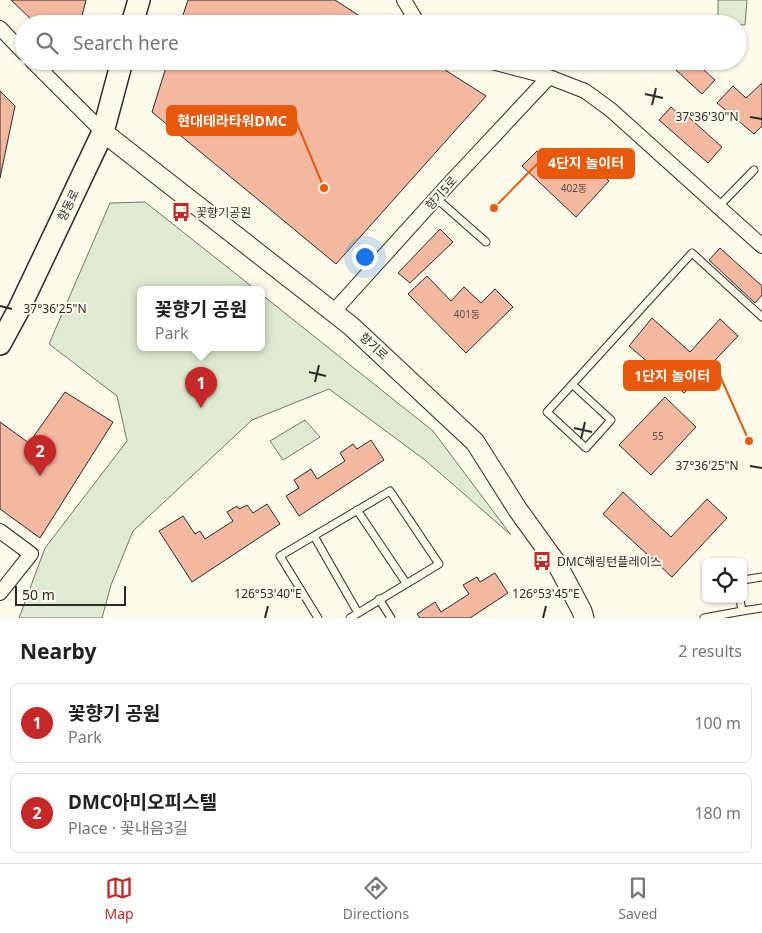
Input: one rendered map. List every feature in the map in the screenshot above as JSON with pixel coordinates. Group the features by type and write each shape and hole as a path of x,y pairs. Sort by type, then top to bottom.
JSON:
{"main road":[{"path":"134,15 138,0"},
{"name":"향동로","path":"0,344 19,309 103,132 120,70"},
{"name":"향기로","path":"103,132 334,311 475,442 518,510 557,564 582,610 584,618"}],"street":[{"path":"404,0 413,15"},
{"path":"0,28 15,43"},
{"path":"41,70 103,132"},
{"path":"525,70 549,76 585,91 611,110 762,246"},
{"name":"향기5로","path":"334,311 549,76"},
{"path":"0,531 31,554 0,593"}],"lane":[{"path":"718,207 754,170"},
{"path":"436,198 486,242"},
{"path":"573,385 611,420 586,448 547,412 692,253 762,317"},
{"path":"318,618 280,556 390,491 439,564 350,618"},
{"path":"357,510 406,583"},
{"path":"314,536 358,613"},
{"path":"747,579 762,577"},
{"path":"380,599 391,618"},
{"path":"741,603 742,611"},
{"path":"704,618 762,608"}],"green space":[{"path":"718,0 747,0 746,15 718,15"},
{"path":"145,202 251,286 137,286 137,351 265,351 265,297 433,431 511,535 425,460 329,389 252,420 133,531 111,585 102,618 19,618 45,548 127,441 117,396 49,344 110,203"},
{"path":"305,420 320,437 283,460 270,441"}],"building":[{"path":"11,0 86,0 82,15 27,15"},
{"path":"188,0 335,0 358,15 183,15"},
{"path":"165,70 445,70 486,96 336,264 152,112"},
{"path":"676,70 704,70 715,80 702,94"},
{"path":"762,83 762,126 754,134 717,103 733,86 746,98"},
{"path":"0,91 15,106 0,178"},
{"path":"671,107 680,115 683,112 722,147 708,163 659,120"},
{"path":"537,151 552,166 564,153 588,176 595,169 609,181 576,217 522,166"},
{"path":"440,229 453,242 410,283 398,273"},
{"path":"720,248 762,286 762,295 755,303 709,260"},
{"path":"427,276 451,301 464,287 481,303 495,289 513,307 466,353 408,294"},
{"path":"652,318 690,352 720,319 738,336 684,393 629,346"},
{"path":"65,392 113,422 40,538 0,509 0,422 29,443"},
{"path":"665,397 696,427 651,475 619,445"},
{"path":"371,440 384,460 299,516 286,496 299,488 294,480 311,469 317,479 345,461 340,453 353,444 357,449"},
{"path":"623,492 671,537 707,499 727,518 672,577 603,514"},
{"path":"267,504 280,524 192,582 159,531 183,516 195,534 200,531 205,539 233,521 227,512 237,506 239,509 247,505 253,513"},
{"path":"495,573 508,593 470,618 420,618 417,614 435,602 441,612 469,594 463,585 477,577 480,582"}],"place":[{"name":"현대테라타워DMC","path":"324,188"},
{"name":"4단지 놀이터","path":"494,208"},
{"name":"꽃향기공원","path":"181,212"},
{"name":"꽃향기 공원","path":"201,408"},
{"name":"1단지 놀이터","path":"749,441"},
{"name":"DMC아미오피스텔","path":"40,476"},
{"name":"DMC해링턴플레이스","path":"542,561"}]}
